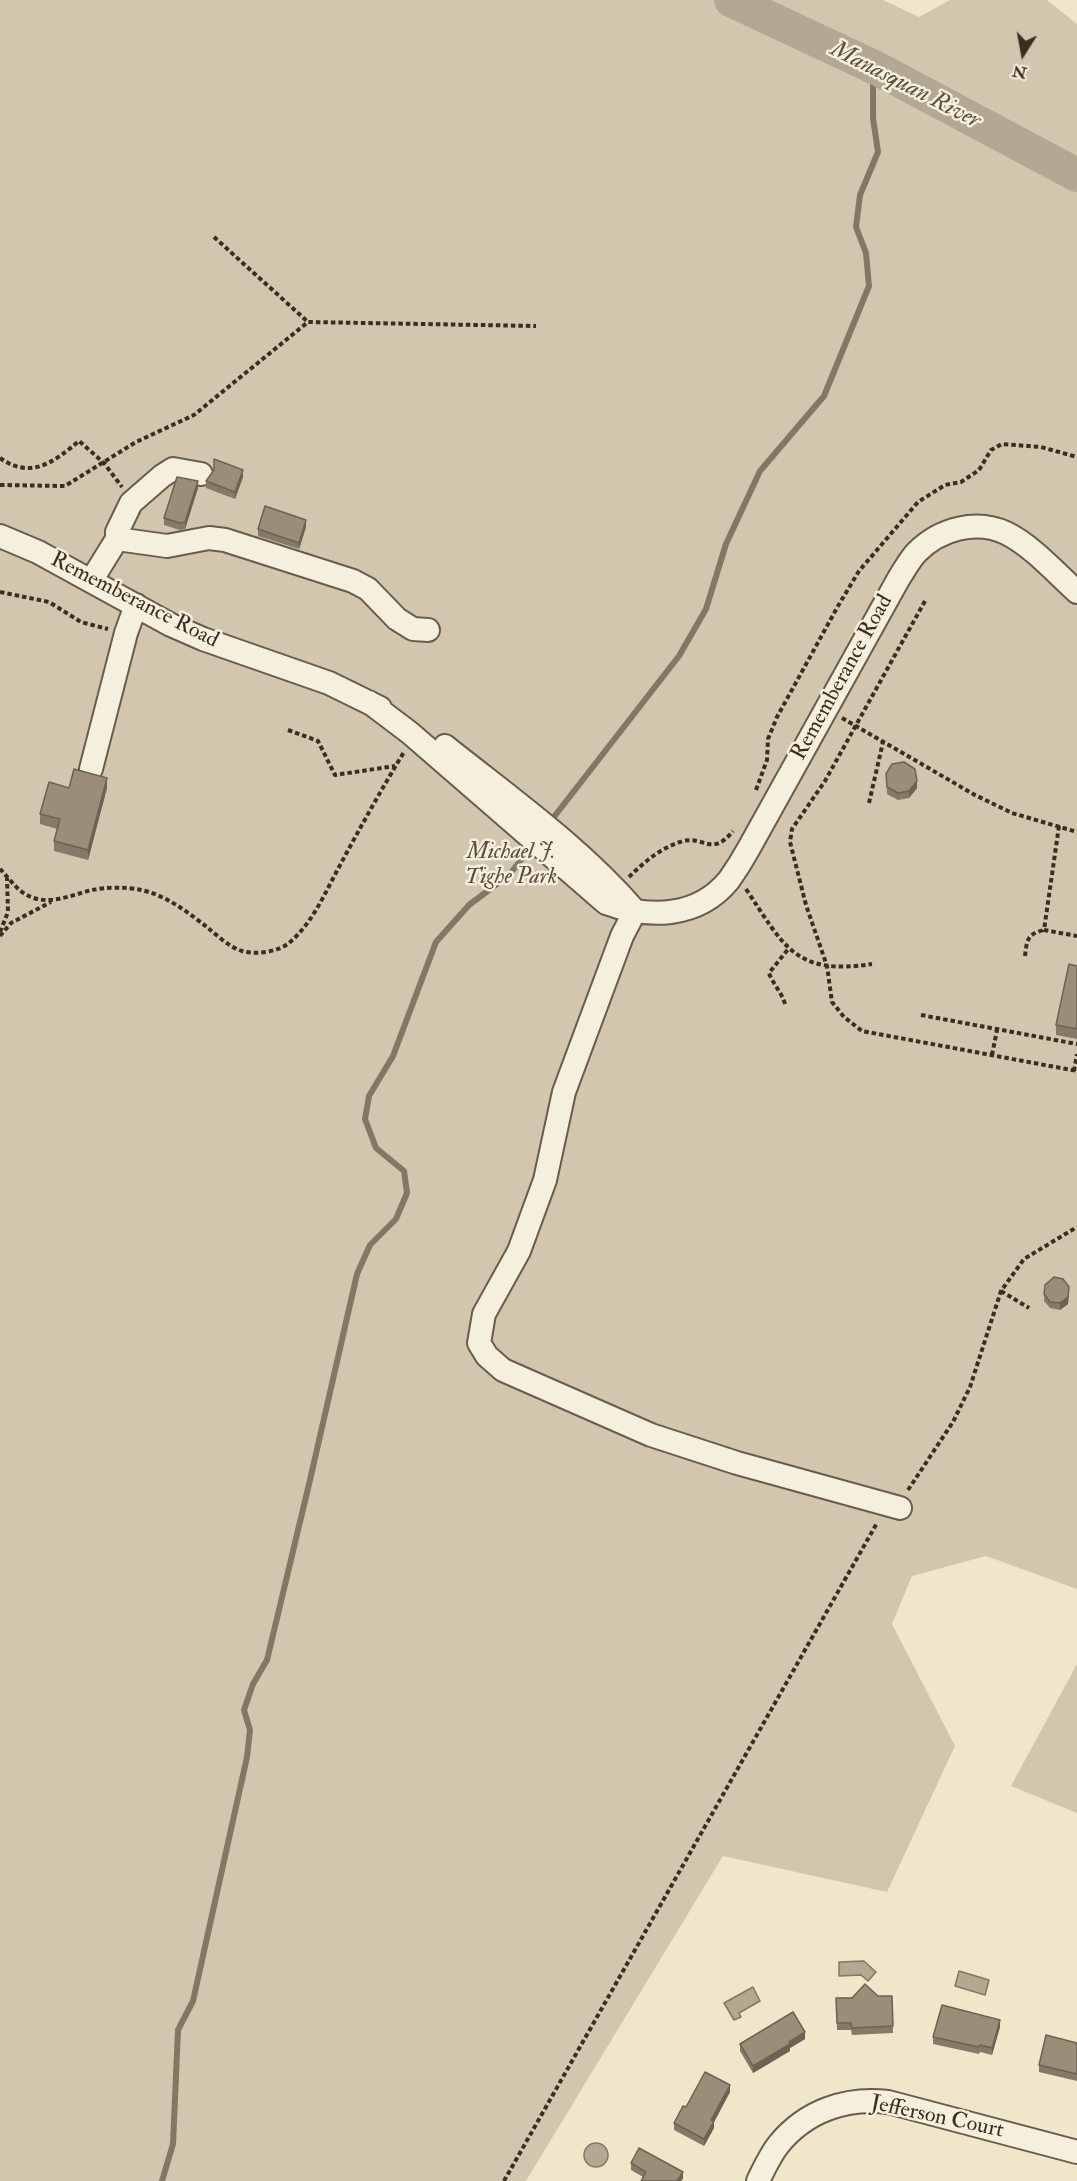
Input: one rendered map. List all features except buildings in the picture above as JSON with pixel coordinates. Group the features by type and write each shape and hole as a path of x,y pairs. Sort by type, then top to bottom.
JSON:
{"street":[{"path":"91,581 117,539 117,532 131,503 173,469 201,474"},
{"name":"Rememberance Road","path":"551,844 606,903 635,911 676,913 691,908 717,892 749,848 899,578 915,554 928,542 957,528 989,528 1006,533 1024,545 1077,592"},
{"name":"Rememberance Road","path":"0,536 38,552 203,639 329,683 411,723 445,746 527,824"},
{"path":"117,539 167,546 209,538 225,540 353,580 368,589 397,619 413,629 428,630"},
{"path":"91,769 126,633 136,605"},
{"name":"Rememberance Road","path":"369,702 551,844 618,890 635,911"},
{"path":"635,911 622,936 564,1092 545,1180 519,1251 484,1314 479,1342 487,1356 503,1370 651,1435 737,1463 900,1508"},
{"name":"Jefferson Court","path":"758,2181 773,2153 791,2131 823,2110 857,2101 888,2103 1077,2152"}],"path":[{"path":"214,237 308,321 536,326"},
{"path":"0,485 65,486 136,442 194,415 308,321"},
{"path":"0,458 20,468 36,468 58,459 80,441 117,478 131,503"},
{"path":"753,796 767,760 768,739 777,717 827,626 859,571 918,502 945,485 961,482 979,470 991,450 1002,444 1014,443 1041,447 1077,457"},
{"path":"925,601 825,781 792,829 789,842 806,905 827,966 832,1002 844,1017 862,1031 1075,1071 1077,1054"},
{"path":"827,709 933,773 984,800 1012,813 1077,832"},
{"path":"288,730 318,741 335,775 396,766"},
{"path":"0,869 22,892 39,900 53,900 94,890 120,888 141,890 170,901 220,939 241,951 257,953 273,950 288,944 306,926 406,750 410,733"},
{"path":"869,803 883,742"},
{"path":"1044,930 1059,826"},
{"path":"618,890 643,863 668,848 693,840 702,844 725,841 735,828"},
{"path":"734,871 781,941 802,957 827,966 848,967 872,964"},
{"path":"0,934 8,912 8,877"},
{"path":"0,934 11,923 53,900"},
{"path":"1025,956 1029,938 1033,932 1044,930 1077,936"},
{"path":"785,1004 769,973 789,948"},
{"path":"921,1015 1077,1044"},
{"path":"992,1056 997,1030"},
{"path":"504,2181 847,1573 871,1536 880,1514 900,1508 906,1493 953,1422 970,1387 1001,1291 1024,1259 1077,1227"},
{"path":"1001,1291 1029,1308"}],"green space":[{"name":"Michael J. Tighe Park","path":"0,0 883,0 919,17 950,0 1047,0 1077,24 1077,1589 986,1556 912,1576 892,1624 955,1746 887,1892 723,1856 526,2181 0,2181"},
{"path":"1077,1664 1077,1813 1011,1786"}],"shaded area":[{"path":"864,1961 876,1972 868,1981 861,1975 839,1976 839,1962"},
{"path":"959,1971 989,1980 985,1995 955,1986"},
{"path":"753,1987 760,2001 739,2013 741,2017 734,2020 724,2003"},
{"path":"596,2143 601,2144 607,2150 607,2160 601,2166 596,2167 591,2166 585,2160 584,2155 585,2150 591,2144"}],"waterway":[{"name":"Manasquan River","path":"731,0 878,69 1077,175"},
{"path":"550,822 679,656 706,609 726,544 760,471 824,396 869,286 866,253 856,227 860,195 878,152 873,118 873,67"},
{"path":"162,2181 173,2144 178,2030 193,2001 247,1757 250,1730 244,1710 253,1684 267,1660 357,1274 370,1245 396,1219 407,1193 404,1171 376,1148 365,1119 369,1096 393,1056 436,942 469,905 509,875 533,845"}]}
